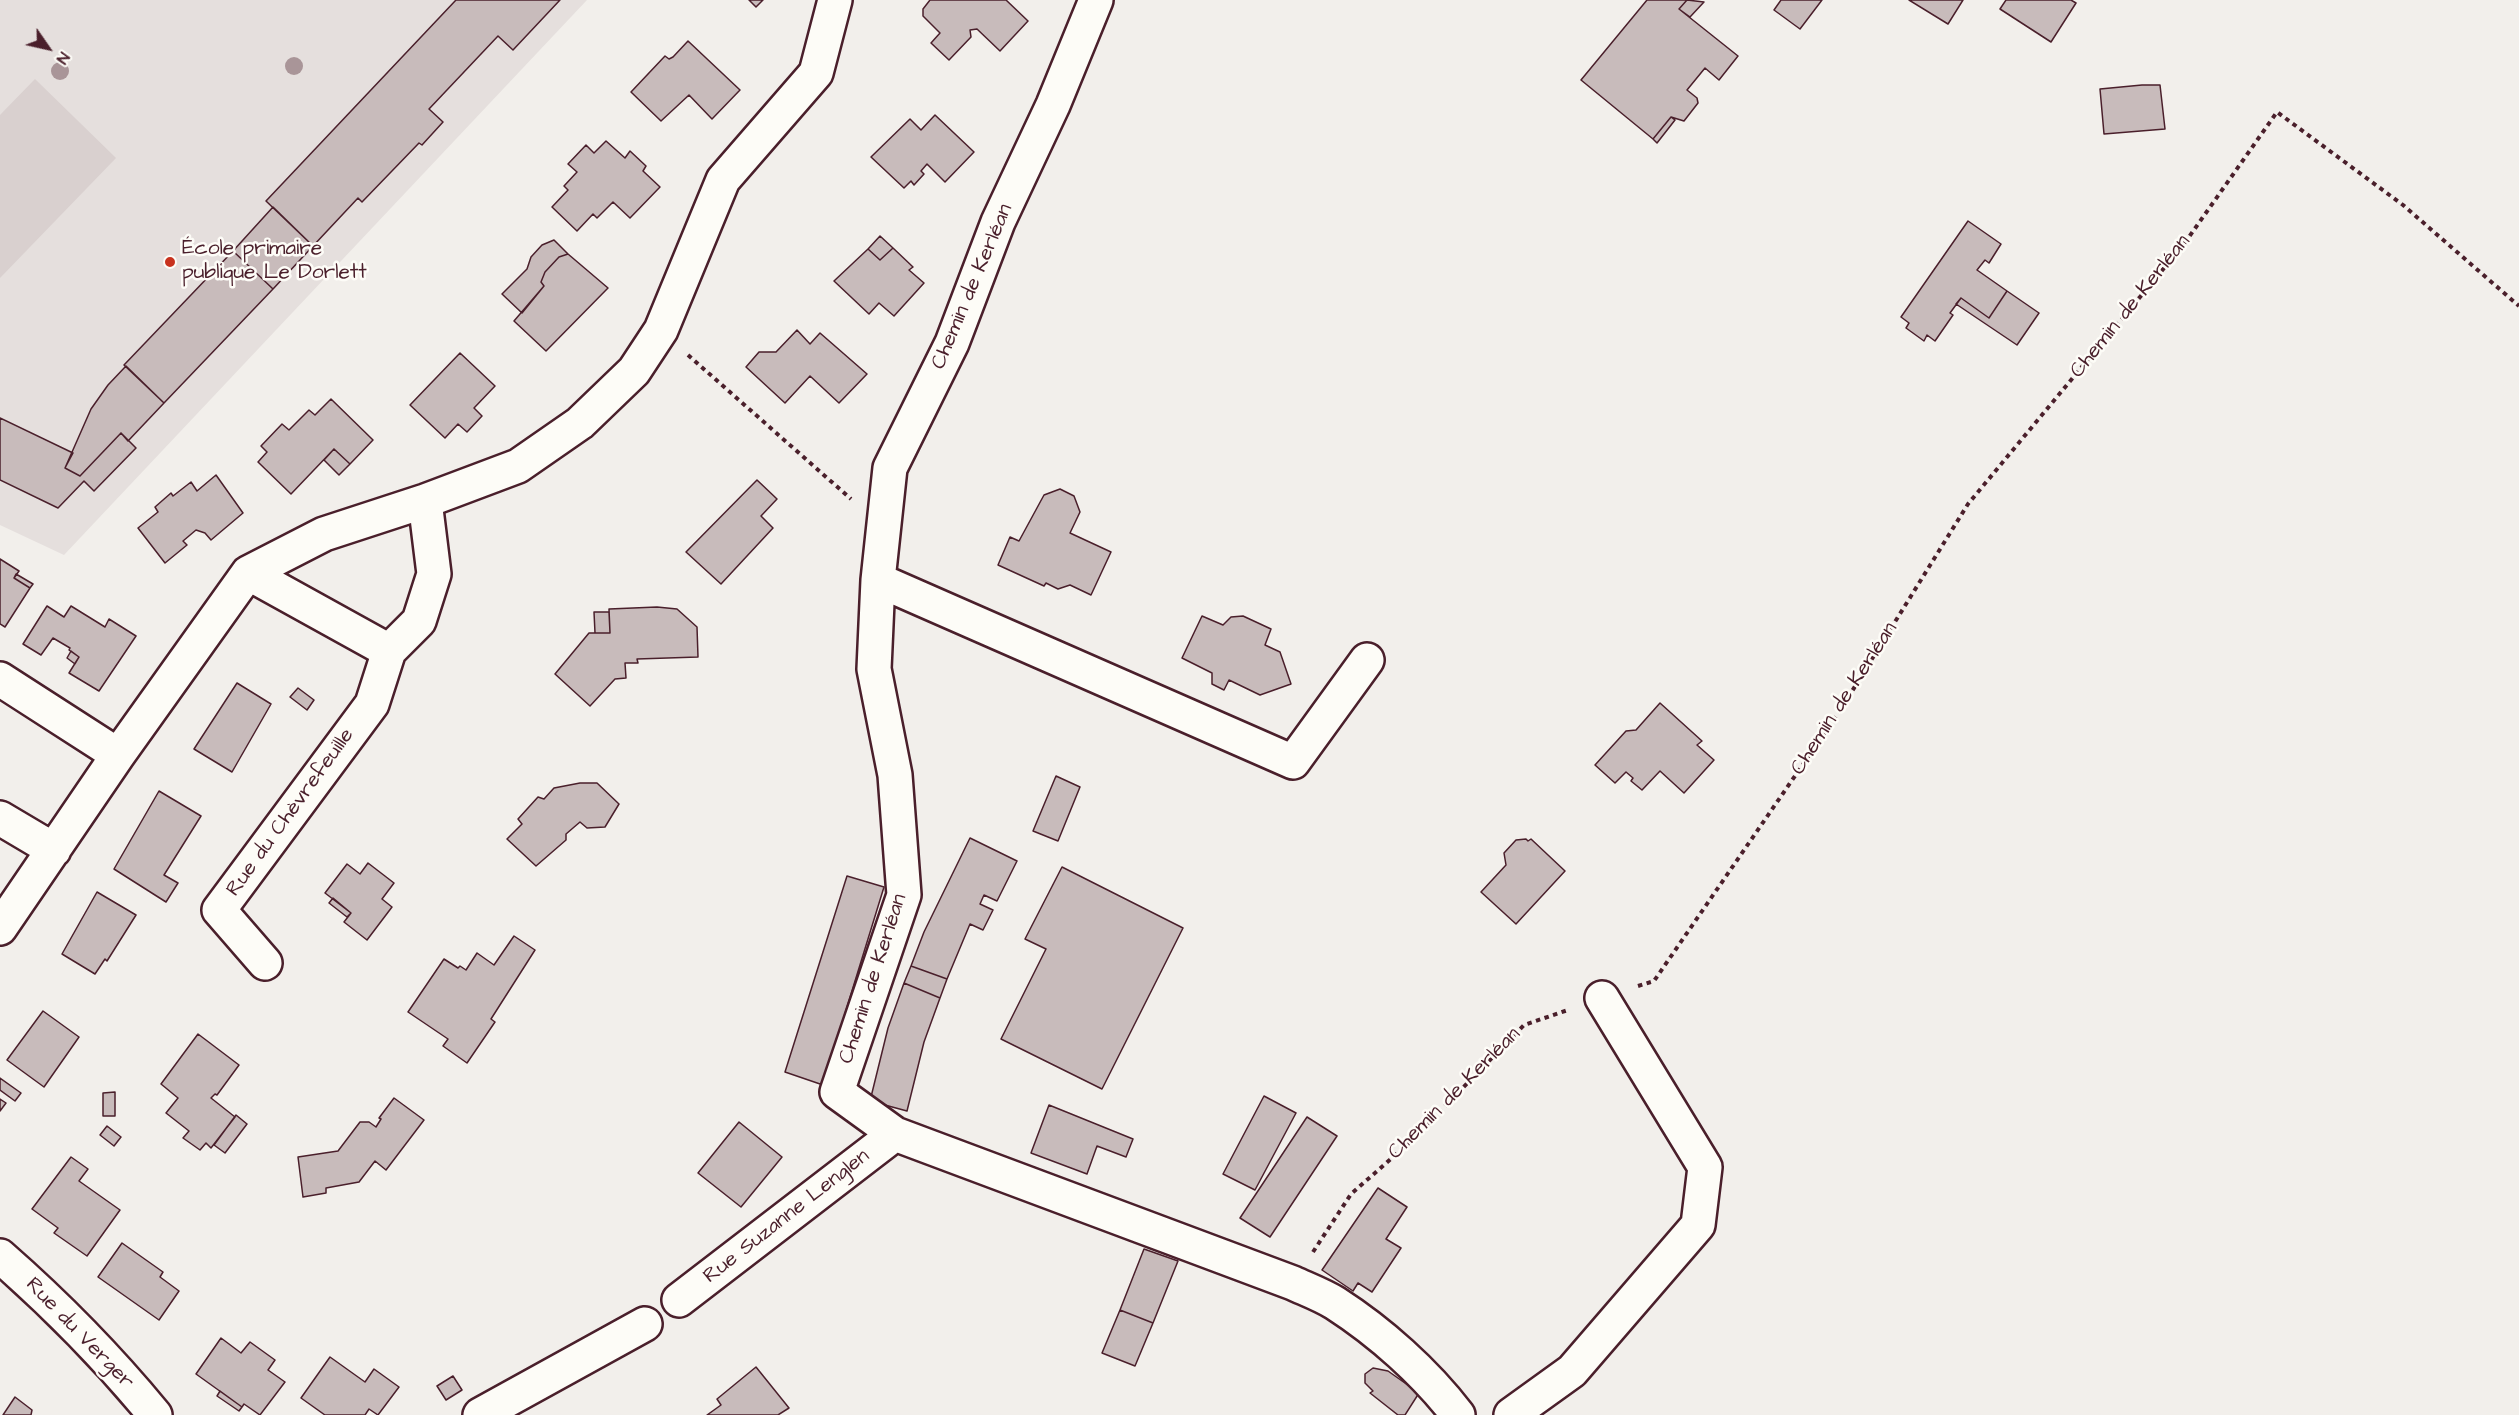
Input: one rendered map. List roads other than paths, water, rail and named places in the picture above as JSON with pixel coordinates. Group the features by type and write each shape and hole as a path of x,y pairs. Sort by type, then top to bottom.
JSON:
{"street":[{"path":"0,928 118,755 248,573 324,534 426,501 518,466 580,423 634,371 661,330 723,180 816,73 835,0"},
{"name":"Chemin de Kerléan","path":"895,1134 837,1092 904,895 896,775 874,669 878,580 890,468 952,343 998,222 1053,105 1096,0"},
{"name":"Rue du Chèvrefeuille","path":"265,963 219,910 372,704 389,651 419,621 434,574 426,501"},
{"path":"248,573 389,651"},
{"path":"878,580 1293,762 1367,660"},
{"path":"0,679 118,755"},
{"path":"0,818 54,850"},
{"path":"1511,1415 1572,1371 1698,1225 1705,1167 1602,998"},
{"path":"895,1134 1293,1283 1334,1302 1387,1343 1434,1386 1458,1415"},
{"name":"Rue Suzanne Lenglen","path":"679,1300 895,1134"},
{"name":"Rue du Verger","path":"0,1256 46,1296 128,1382 155,1415"},
{"path":"480,1415 645,1324"}],"place":[{"name":"École primaire publique Le Dorlett","path":"170,262"}]}
